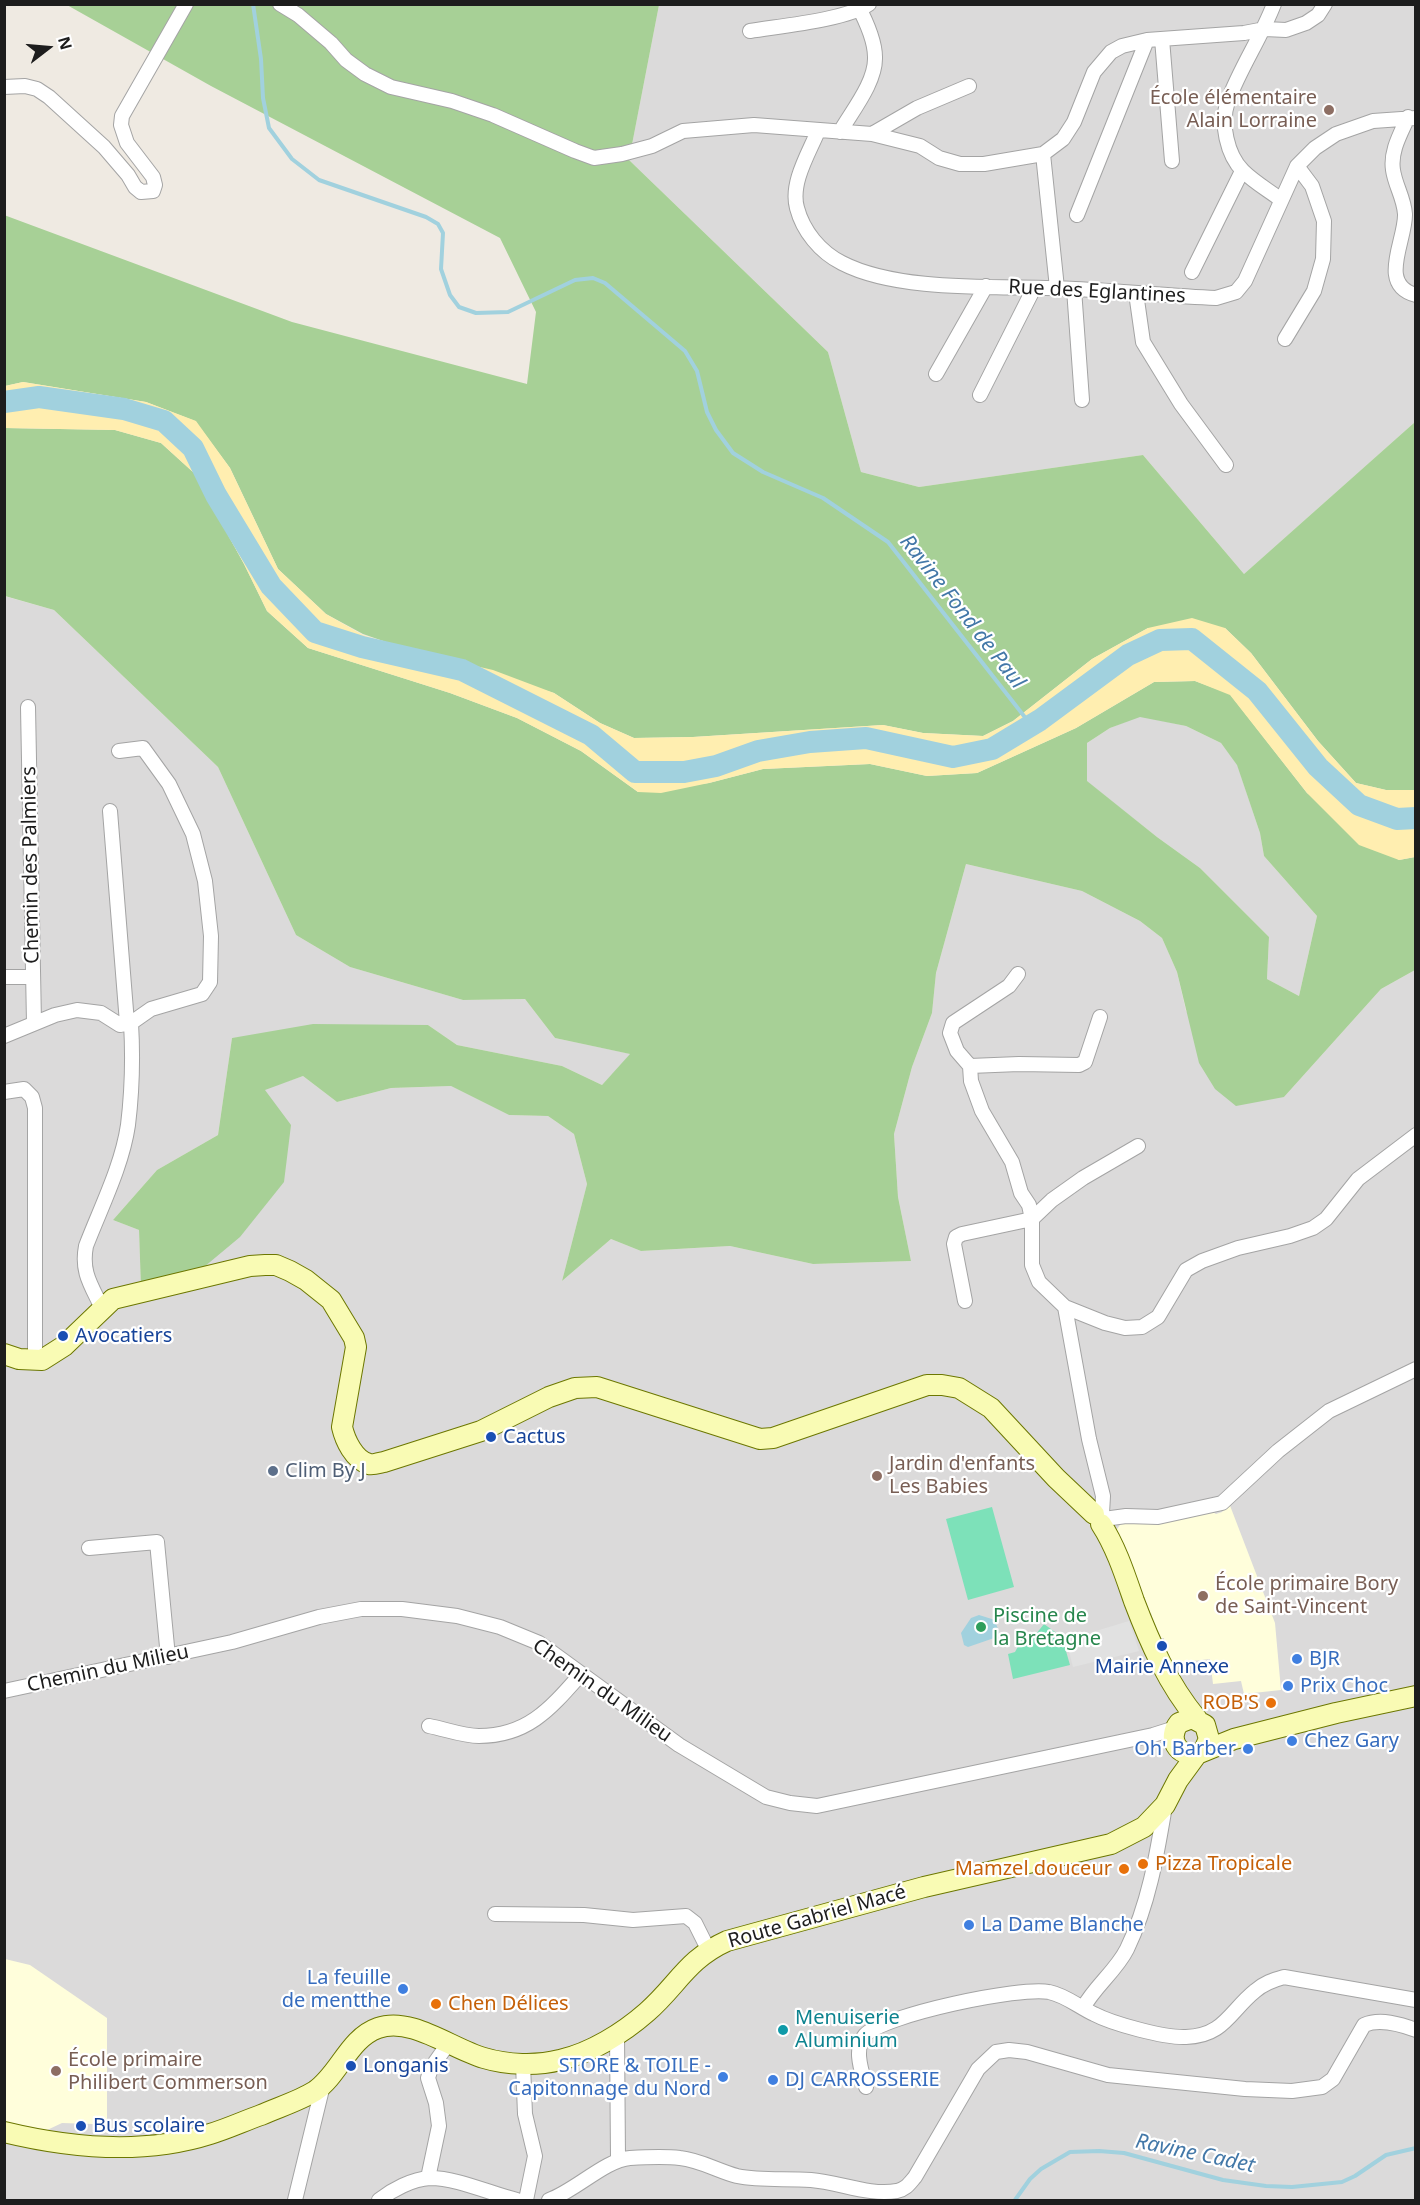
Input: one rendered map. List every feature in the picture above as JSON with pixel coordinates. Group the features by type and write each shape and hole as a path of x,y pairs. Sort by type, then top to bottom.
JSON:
{"street":[{"path":"4,87 25,86 37,89 49,97 104,147 128,175 135,188 141,192 153,190 155,185 153,177 123,135 122,116 186,4"},
{"path":"280,4 298,15 331,43 346,60 382,83 452,101 493,115 575,152 594,158 652,146 683,131 754,125 872,134 920,146 939,158 960,164 984,164 1043,154 1063,139 1074,122 1094,72 1105,58 1122,46 1147,40 1244,33 1265,29 1286,30 1306,23 1318,15 1325,4"},
{"path":"1274,4 1265,29 1227,104 1225,129 1230,153 1242,171 1280,199"},
{"path":"750,32 862,6 875,57 869,85 840,132"},
{"path":"1162,39 1172,161"},
{"path":"1077,215 1147,40"},
{"path":"872,134 917,108 969,86"},
{"path":"1412,118 1395,146 1393,169 1402,195 1405,217 1394,270 1400,287 1416,295"},
{"name":"Rue des Eglantines","path":"818,131 796,183 796,207 816,245 842,262 881,277 938,284 1057,288 1216,298 1236,292 1245,280 1297,166 1315,148 1336,134 1373,121 1412,118"},
{"path":"1043,154 1057,288"},
{"path":"1285,339 1314,291 1323,259 1324,221 1312,186 1297,166"},
{"path":"1192,272 1242,171"},
{"path":"936,374 986,286"},
{"path":"980,394 1034,288"},
{"path":"1074,289 1082,400"},
{"path":"1136,293 1143,342 1181,404 1226,465"},
{"name":"Chemin des Palmiers","path":"28,707 34,1023"},
{"path":"4,1036 34,1023 77,1010 101,1013 120,1025 129,1023 151,1009 202,994 210,982 211,936 205,881 193,834 169,784 143,748 119,752"},
{"path":"102,1308 85,1273 84,1260 86,1246 117,1169 128,1125 132,1044 110,811"},
{"path":"1018,974 1009,986 953,1023 950,1033 957,1051 970,1066 971,1081 982,1111 1012,1162 1021,1192 1029,1205 1032,1219 1032,1265 1039,1282 1065,1307 1105,1323 1125,1328 1142,1327 1158,1317 1186,1269 1238,1248 1290,1236 1313,1228 1326,1219 1358,1179 1416,1135"},
{"path":"4,977 33,976"},
{"path":"970,1066 1079,1065 1085,1062 1100,1017"},
{"path":"4,1092 24,1089 32,1097 34,1108 35,1360"},
{"path":"965,1301 954,1244 956,1237 1032,1219 1052,1200 1083,1178 1138,1146"},
{"path":"4,1354 19,1359 42,1360 64,1346 113,1299 250,1266 276,1265 306,1280 331,1300 356,1342 342,1427 345,1439 360,1460 370,1464 384,1462 481,1431 549,1397 575,1388 597,1387 760,1438 773,1438 927,1385 959,1388 991,1408 1056,1478 1100,1517 1147,1633 1179,1697 1189,1737 1234,1739 1336,1713 1416,1696"},
{"path":"1065,1307 1089,1439 1103,1496 1100,1517"},
{"path":"1100,1517 1158,1517 1222,1503 1278,1451 1329,1411 1416,1369"},
{"path":"88,1548 157,1542 168,1657"},
{"name":"Chemin du Milieu","path":"4,1691 242,1640 319,1617 361,1609 402,1609 457,1616 500,1628 539,1643 679,1745 766,1797 808,1806 817,1806 1153,1735 1189,1737"},
{"path":"429,1726 478,1736 510,1732 526,1726 556,1702 581,1674"},
{"name":"Route Gabriel Macé","path":"4,2132 64,2144 112,2146 167,2144 212,2134 300,2099 323,2085 363,2037 378,2028 395,2025 411,2027 484,2059 523,2064 560,2061 588,2050 617,2034 647,2012 686,1969 708,1949 745,1934 924,1887 1111,1844 1144,1827 1165,1805 1178,1780 1189,1737"},
{"path":"1083,2008 1089,1996 1120,1961 1127,1948 1141,1913 1156,1860 1165,1805"},
{"path":"495,1914 584,1914 633,1920 686,1916 695,1923 708,1949"},
{"path":"866,2087 859,2055 860,2044 864,2036 876,2026 939,2007 1021,1992 1047,1991 1059,1994 1096,2015 1115,2022 1184,2037 1200,2036 1217,2030 1254,1991 1268,1982 1284,1977 1416,2000"},
{"path":"549,2200 563,2195 618,2159 680,2158 736,2176 813,2180 877,2192 906,2188 915,2178 978,2068 996,2052 1009,2050 1027,2052 1108,2074 1245,2089 1292,2091 1322,2086 1333,2079 1364,2025 1373,2021 1402,2025 1416,2030"},
{"path":"617,2034 618,2159"},
{"path":"428,2178 438,2126 436,2103 428,2078 431,2068 448,2044"},
{"path":"523,2064 525,2114 535,2157 525,2200"},
{"path":"295,2200 323,2085"},
{"path":"379,2200 394,2189 428,2178 453,2181 518,2200"}],"shaded area":[{"path":"659,5 1415,5 1415,422 1244,574 1143,455 919,487 861,472 828,352 629,160"},
{"path":"4,596 54,610 218,767 296,935 350,967 463,1000 525,999 555,1038 631,1054 602,1085 562,1066 457,1045 428,1025 232,1038 218,1135 157,1170 113,1220 139,1230 141,1287 265,1089 303,1076 337,1102 391,1088 451,1086 509,1115 548,1116 574,1134 587,1184 562,1281 611,1239 641,1251 730,1246 813,1264 911,1261 898,1197 894,1134 912,1067 932,1013 936,973 966,864 1082,891 1140,921 1162,938 1177,972 1186,1011 1284,1097 1381,989 1415,970 1415,2200 5,2200"},
{"path":"1140,716 1186,726 1221,743 1237,764 1260,833 1264,856 1317,916 1299,996 1267,979 1269,937 1200,868 1086,781 1087,743 1110,728"},
{"name":"École primaire Bory de Saint-Vincent","path":"1229,1503 1275,1623 1281,1690 1244,1694 1241,1681 1213,1684 1210,1659 1167,1664 1164,1638 1157,1639 1151,1613 1146,1613 1115,1532 1122,1522 1211,1511 1216,1514 1222,1512"},
{"path":"1129,1621 1139,1651 1073,1667 1066,1640"},
{"name":"École primaire Philibert Commerson","path":"5,1959 30,1965 107,2018 107,2133 93,2124 62,2123 45,2131 5,2124"}],"green space":[{"path":"67,5 659,5 629,160 828,352 861,472 919,487 1143,455 1244,574 1415,422 1415,790 1386,790 1356,783 1318,741 1251,653 1225,628 1148,628 1092,659 1013,721 983,736 923,733 883,725 693,737 634,738 600,723 554,693 415,652 363,634 326,614 278,569 230,468 195,421 146,402 23,382 5,386 4,215 292,322 527,384 536,312 500,238 211,86"},
{"path":"5,428 115,430 161,443 194,473 267,611 308,648 450,693 517,718 581,751 638,792 709,783 763,769 870,764 927,776 977,773 1076,728 1154,682 1195,681 1230,694 1307,793 1399,860 1415,857 1415,970 1381,989 1284,1097 1236,1106 1215,1089 1199,1063 1177,972 1162,938 1140,921 1082,891 966,864 936,973 932,1013 912,1067 894,1134 898,1197 911,1261 813,1264 730,1246 641,1251 611,1239 562,1281 587,1184 574,1134 548,1116 509,1115 451,1086 391,1088 337,1102 303,1076 265,1090 291,1125 284,1182 240,1237 198,1272 141,1288 139,1230 113,1220 157,1170 218,1135 232,1038 313,1024 428,1025 457,1045 562,1066 602,1085 630,1054 555,1038 525,999 463,1000 350,967 296,935 218,767 54,610 5,596","holes":["1140,717 1186,726 1221,743 1237,765 1260,833 1264,856 1317,916 1299,996 1267,979 1269,937 1200,868 1087,781 1087,743 1110,728"]},
{"path":"992,1507 1014,1587 968,1600 946,1519"},
{"path":"1044,1624 1062,1637 1070,1665 1013,1679 1008,1654 1015,1652 1023,1637 1036,1634"}],"sand":[{"path":"23,382 146,402 196,421 230,468 278,569 326,614 363,635 415,652 493,670 554,693 600,723 634,738 693,737 883,725 923,733 983,736 1013,721 1092,659 1148,628 1192,618 1225,628 1251,653 1318,741 1356,783 1386,790 1415,790 1415,857 1399,860 1359,845 1307,793 1230,695 1195,681 1154,682 1076,728 977,773 927,776 870,764 763,769 661,793 638,792 581,751 517,718 450,693 308,648 267,611 194,473 161,443 115,430 5,428 5,386"}],"water":[{"name":"Piscine de la Bretagne","path":"979,1615 995,1620 1000,1636 968,1647 964,1645 961,1633 971,1618"}],"waterway":[{"name":"Ravine Fond de Paul","path":"253,4 261,59 263,98 269,128 292,159 319,180 426,217 438,224 443,233 441,269 450,295 459,307 476,313 508,312 575,280 593,278 605,283 685,351 697,371 707,412 716,430 733,453 763,472 823,498 888,542 1031,725"},
{"path":"4,402 39,397 124,409 164,421 193,448 216,495 271,586 315,632 362,647 462,670 591,735 635,772 684,772 716,766 758,751 810,742 866,738 953,757 992,749 1040,720 1128,655 1160,640 1192,639 1257,691 1318,767 1359,805 1397,819 1416,818"},
{"name":"Ravine Cadet","path":"1015,2200 1030,2179 1041,2169 1070,2152 1124,2153 1223,2180 1292,2187 1342,2182 1386,2155 1416,2148"}],"place":[{"name":"École élémentaire Alain Lorraine","path":"1329,110"},
{"name":"Avocatiers","path":"63,1336"},
{"name":"Cactus","path":"491,1437"},
{"name":"Clim By J","path":"273,1471"},
{"name":"Jardin d'enfants Les Babies","path":"877,1476"},
{"name":"École primaire Bory de Saint-Vincent","path":"1203,1596"},
{"name":"Piscine de la Bretagne","path":"981,1627"},
{"name":"Mairie Annexe","path":"1162,1646"},
{"name":"BJR","path":"1297,1659"},
{"name":"Prix Choc","path":"1288,1686"},
{"name":"ROB'S","path":"1271,1703"},
{"name":"Chez Gary","path":"1292,1741"},
{"name":"Oh' Barber","path":"1248,1749"},
{"name":"Pizza Tropicale","path":"1143,1864"},
{"name":"Mamzel douceur","path":"1124,1869"},
{"name":"La Dame Blanche","path":"969,1925"},
{"name":"La feuille de mentthe","path":"403,1989"},
{"name":"Chen Délices","path":"436,2004"},
{"name":"Menuiserie Aluminium","path":"783,2030"},
{"name":"Longanis","path":"351,2066"},
{"name":"École primaire Philibert Commerson","path":"56,2071"},
{"name":"STORE & TOILE - Capitonnage du Nord","path":"723,2077"},
{"name":"DJ CARROSSERIE","path":"773,2080"},
{"name":"Bus scolaire","path":"81,2126"}]}
